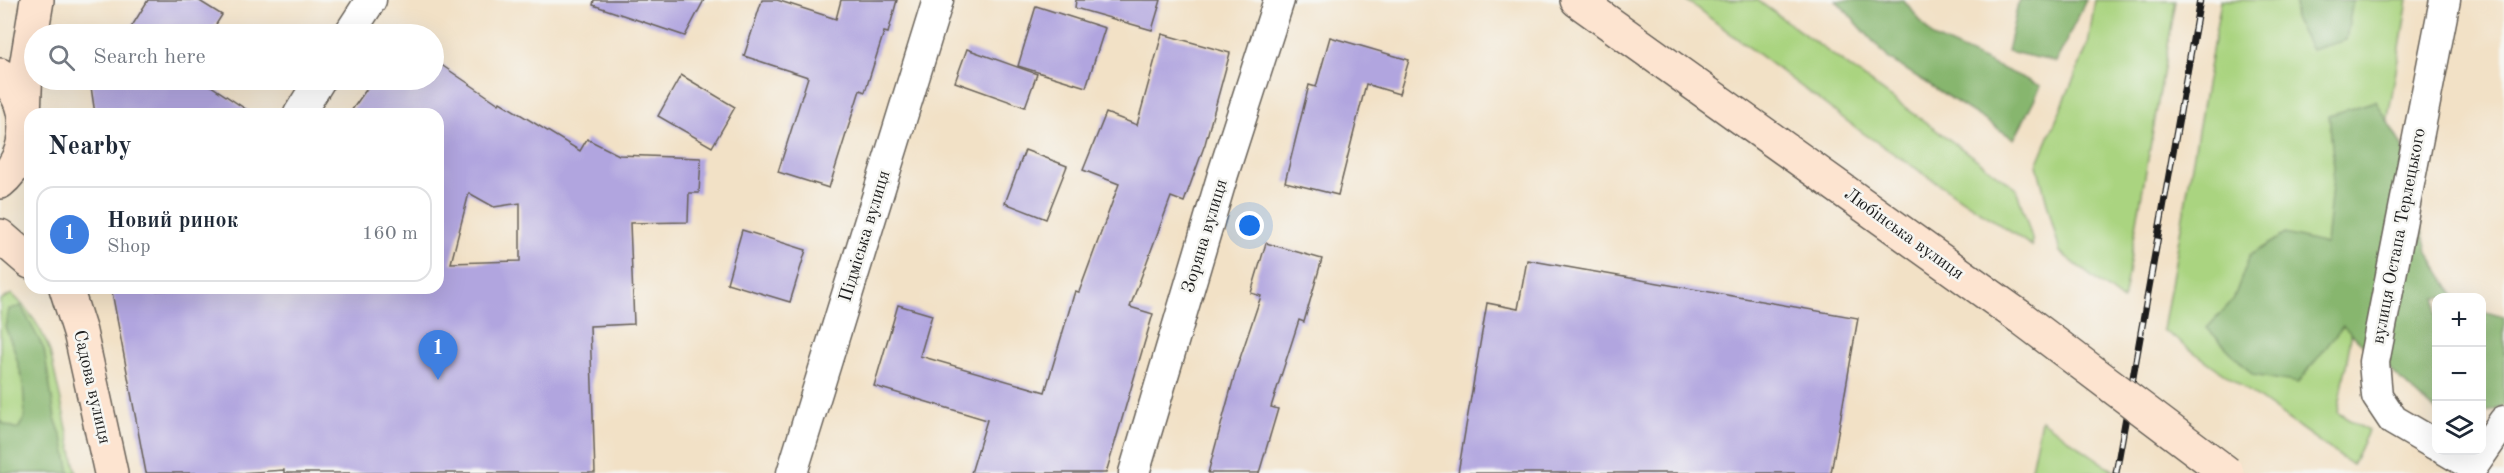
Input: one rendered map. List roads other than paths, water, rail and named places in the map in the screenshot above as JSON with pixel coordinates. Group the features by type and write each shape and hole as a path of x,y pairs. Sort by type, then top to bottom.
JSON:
{"main road":[{"path":"33,24 37,0"},
{"name":"Любінська вулиця","path":"1577,0 2020,317 2227,473"},
{"path":"0,75 17,96 24,125"},
{"path":"26,90 26,108"},
{"path":"0,182 16,162 24,140"},
{"path":"0,236 24,257"},
{"name":"Садова вулиця","path":"65,294 80,332 111,473"}],"street":[{"path":"355,24 371,0"},
{"name":"Підміська вулиця","path":"792,473 938,0"},
{"name":"Зоряна вулиця","path":"1134,473 1223,174 1279,0"},
{"name":"вулиця Остапа Терлецького","path":"2432,443 2393,420 2377,396 2374,362 2445,0"},
{"path":"302,108 314,90"},
{"path":"2486,447 2504,421"},
{"path":"2454,455 2473,466 2481,455"}],"railway":[{"path":"2116,473 2200,0"}],"place":[{"name":"Новий ринок","path":"438,380"}]}
